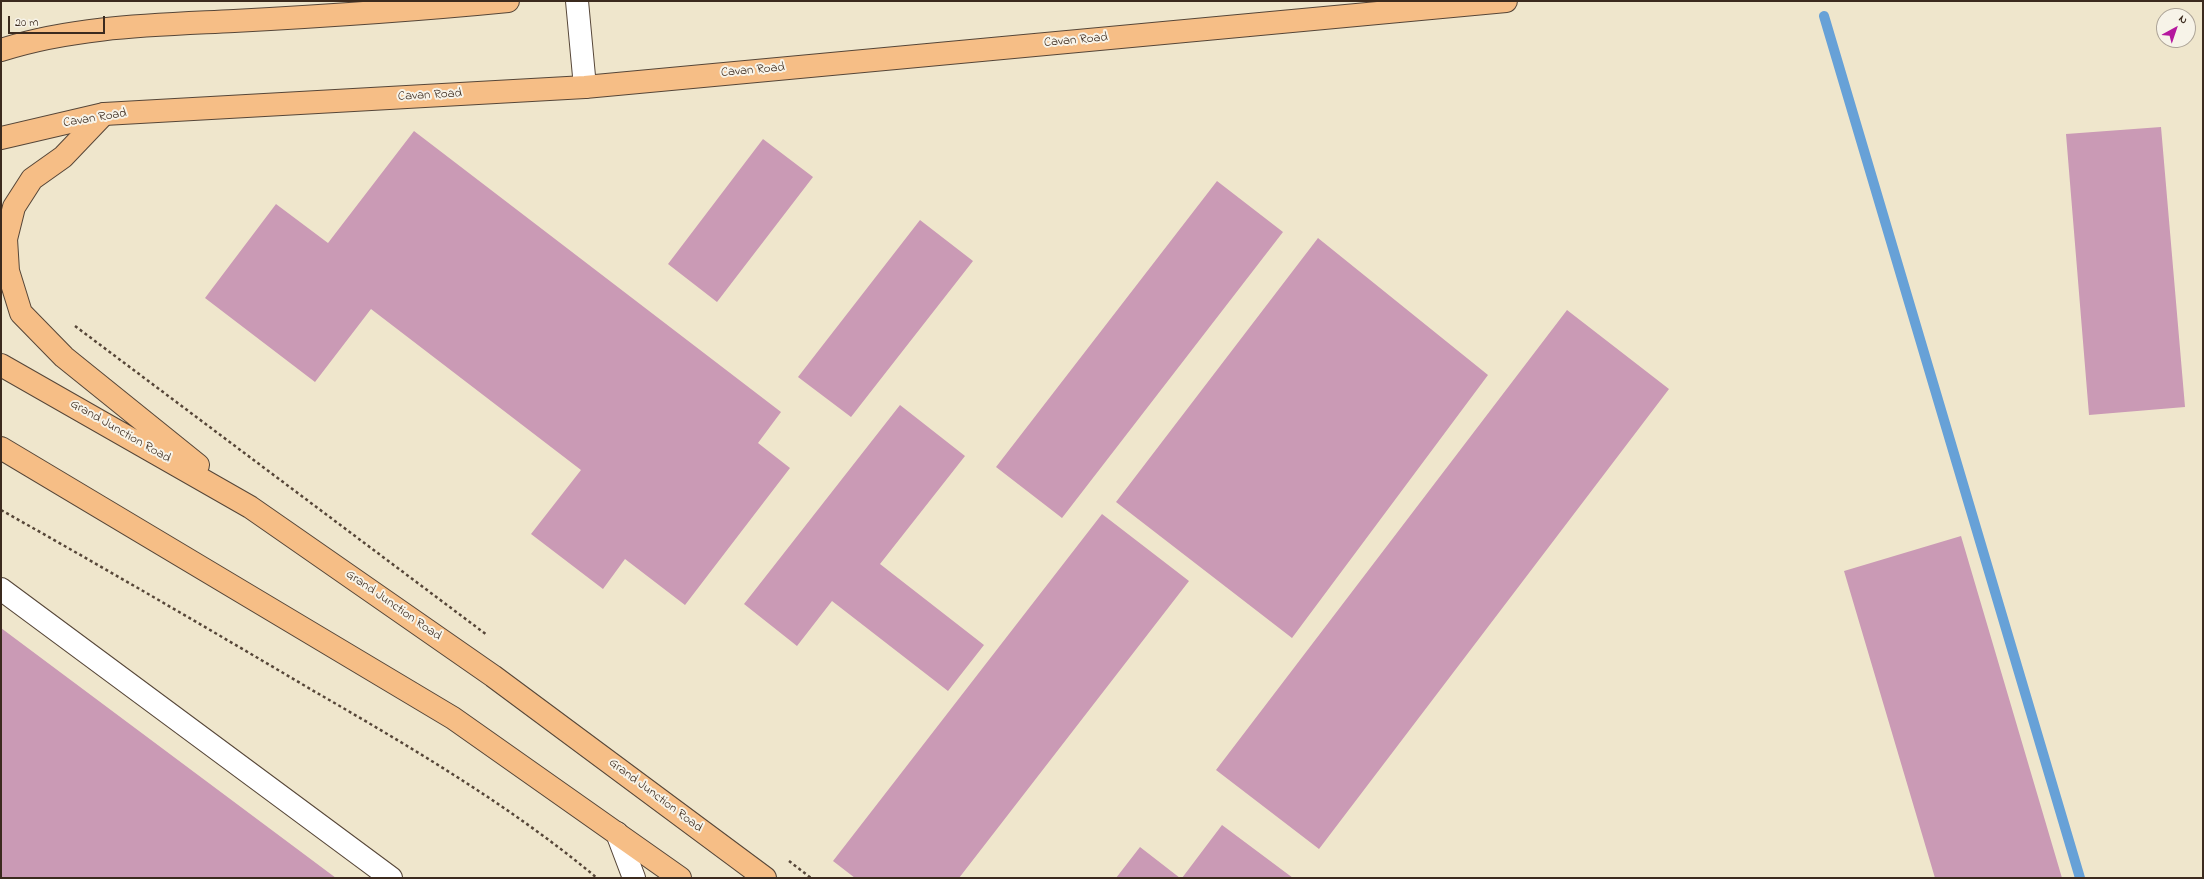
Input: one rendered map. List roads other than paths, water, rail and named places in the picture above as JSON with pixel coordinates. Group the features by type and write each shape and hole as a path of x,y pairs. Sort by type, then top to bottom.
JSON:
{"main road":[{"path":"408,11 430,1"},
{"path":"1,50 66,35 143,26 408,11 508,1"},
{"name":"Cavan Road","path":"1,138 104,114 585,87 1506,1"},
{"path":"104,114 63,157 32,179 14,207 6,239 8,271 21,313 64,357 250,507"},
{"name":"Grand Junction Road","path":"1,365 250,507 493,676 759,876"},
{"path":"1,448 453,718 680,878"},
{"path":"1,461 85,498"}],"street":[{"path":"577,1 585,87"},
{"path":"1,589 391,878"},
{"path":"617,833 634,878"}],"waterway":[{"path":"1824,16 2080,878"}]}
